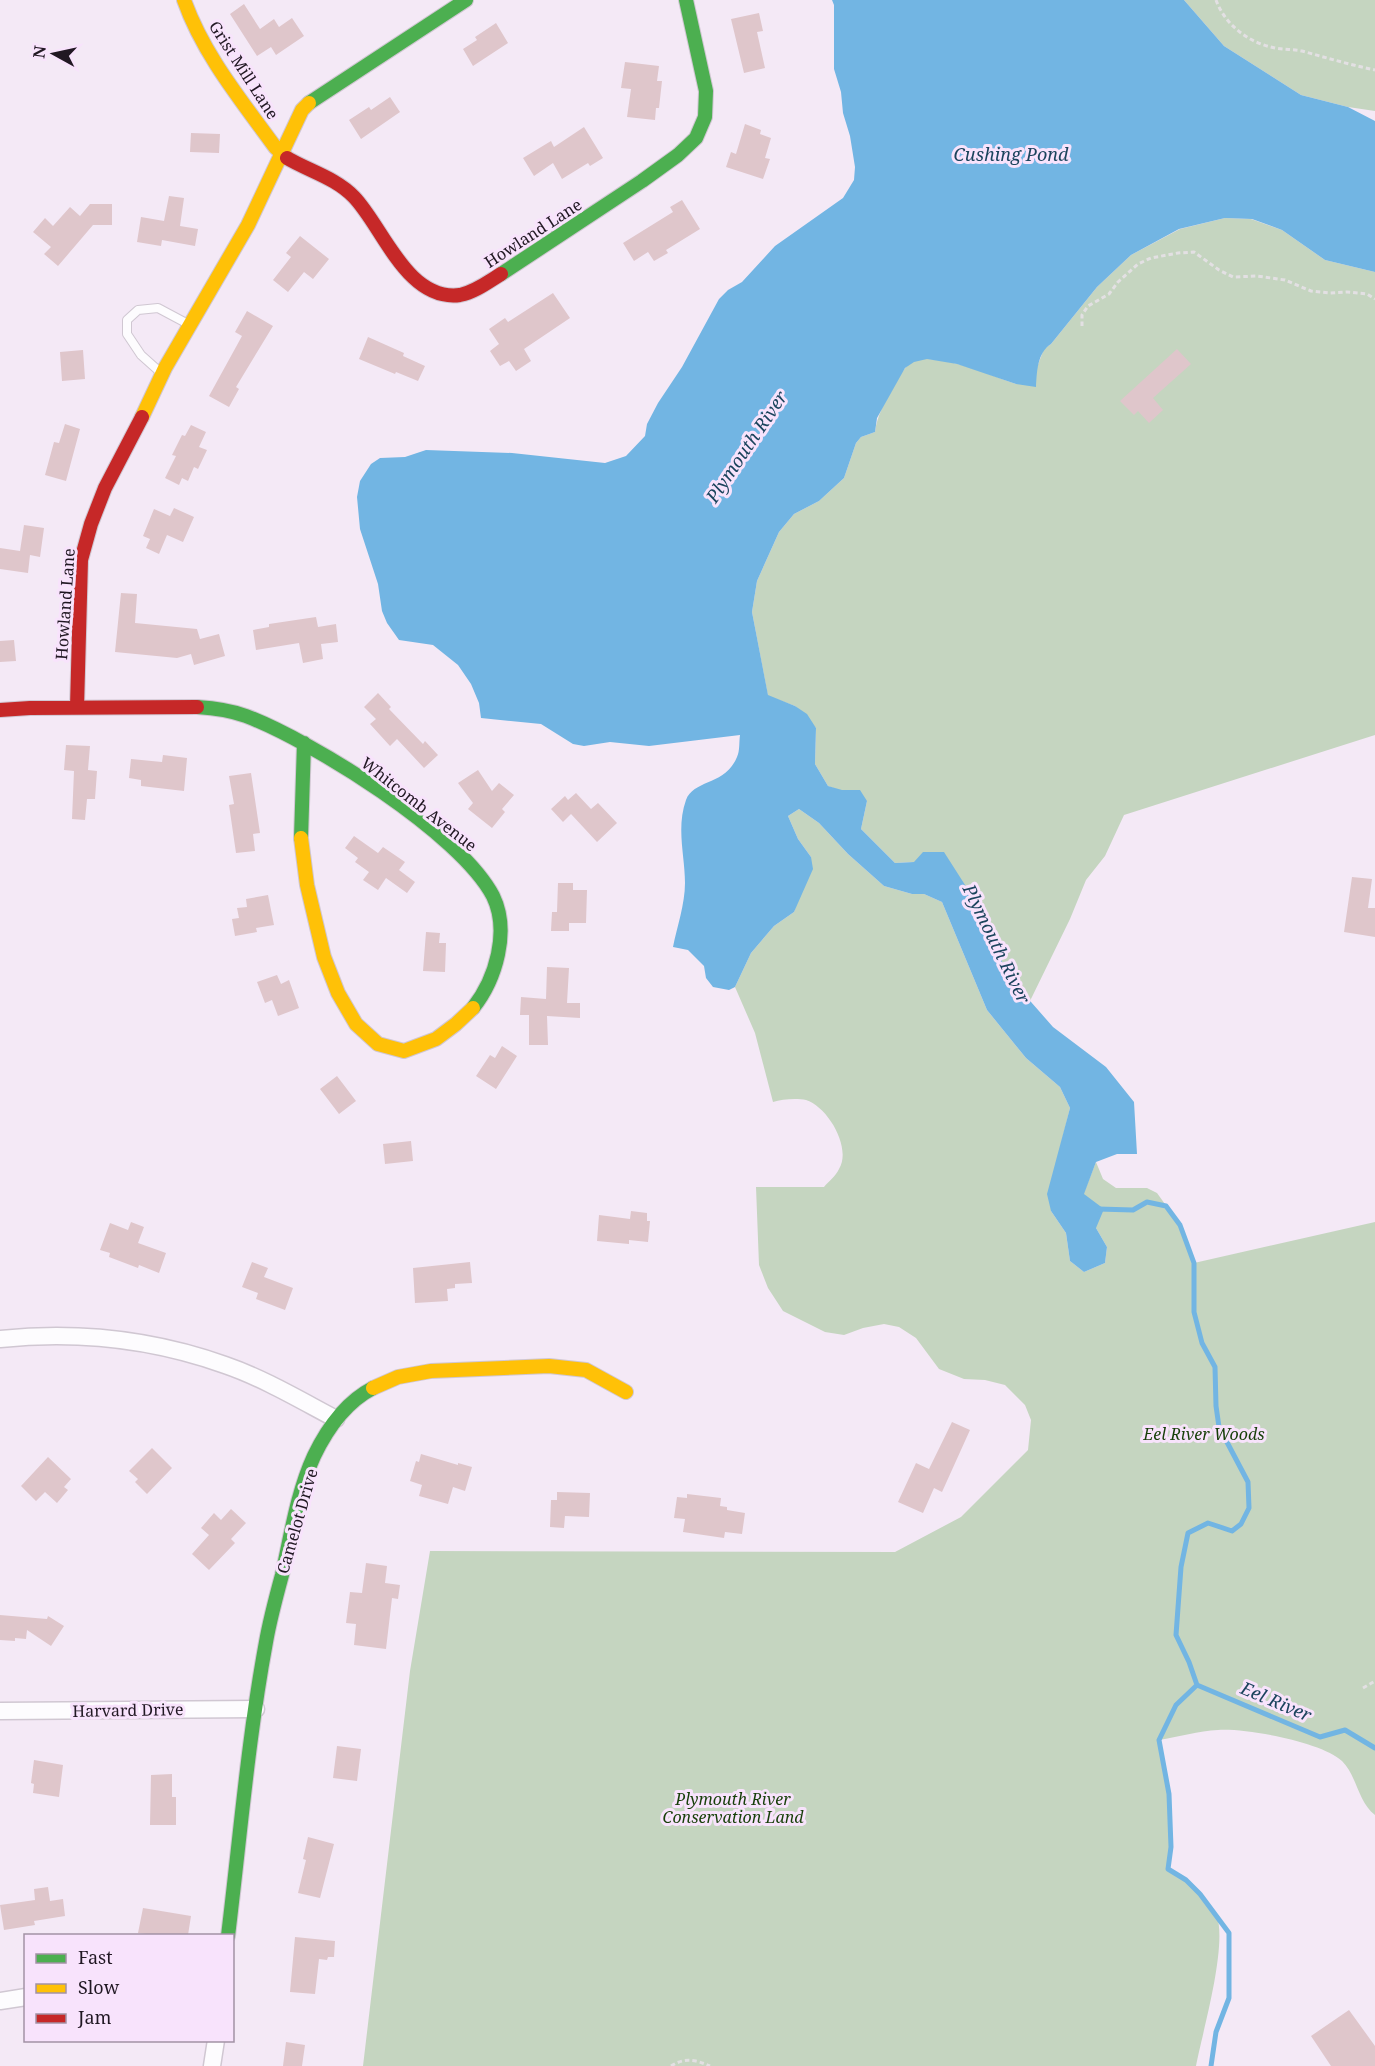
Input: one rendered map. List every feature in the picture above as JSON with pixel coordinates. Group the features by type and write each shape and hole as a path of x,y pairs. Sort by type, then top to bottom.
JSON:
{"street":[{"name":"Grist Mill Lane","path":"184,0 207,48 282,155"},
{"name":"Howland Lane","path":"77,707 81,560 91,524 105,488 163,374 248,225 302,110 313,99 466,0"},
{"name":"Howland Lane","path":"282,155 340,185 353,196 366,210 405,270 420,285 440,294 459,295 479,288 642,182 678,155 696,138 705,117 706,91 686,0"},
{"name":"Whitcomb Avenue","path":"0,710 177,707 226,711 244,715 304,742 346,768 414,817 456,851 477,873 492,897 499,922 496,965 489,987 457,1025 429,1044 412,1050 394,1050 376,1043 363,1035 353,1022 337,992 315,930 303,858 299,811 304,742"},
{"path":"0,1339 31,1336 92,1337 137,1341 177,1349 227,1366 300,1399 336,1419"},
{"name":"Camelot Drive","path":"228,1934 264,1651 304,1483 318,1450 336,1419 355,1400 376,1386 399,1376 423,1371 558,1367 586,1370 626,1392"},
{"name":"Harvard Drive","path":"0,1711 256,1709"},
{"path":"0,2001 24,1997"},
{"path":"213,2066 216,2042"}],"lane":[{"path":"163,374 136,348 127,334 128,320 138,309 158,308 190,325"}],"path":[{"path":"1216,0 1220,11 1251,41 1275,48 1298,50 1375,70"},
{"path":"1082,326 1082,315 1088,306 1109,294 1118,282 1138,264 1151,258 1178,253 1194,252 1233,277 1257,276 1285,279 1311,291 1367,294 1375,299"},
{"path":"1363,1688 1375,1681"},
{"path":"671,2066 679,2061 694,2060 710,2066"}],"green space":[{"path":"1184,0 1375,0 1375,111 1301,95 1224,46"},
{"path":"1225,218 1251,219 1282,230 1325,260 1375,272 1375,735 1124,815 1105,856 1086,880 1070,919 1030,1001 1017,986 1002,962 974,899 914,862 895,863 861,829 867,801 828,786 815,764 816,728 795,706 768,696 752,612 757,581 779,532 794,514 819,501 844,478 856,443 861,437 875,432 884,405 901,374 910,363 924,359 950,362 1016,384 1037,367 1044,349 1051,344 1097,287 1131,255 1180,229"},
{"path":"799,809 819,823 848,854 884,886 912,894 924,894 942,902 987,1010 1026,1058 1060,1087 1070,1108 1061,1144 1051,1211 1066,1233 1070,1261 1084,1272 1105,1263 1107,1247 1096,1228 1083,1195 1096,1162 1103,1179 1116,1188 1147,1188 1157,1193 1180,1225 1194,1263 1375,1222 1375,1815 1369,1810 1342,1761 1332,1754 1301,1742 1231,1730 1203,1732 1159,1740 1170,1820 1168,1869 1209,1903 1217,1916 1219,1930 1217,1968 1196,2066 363,2066 410,1671 430,1551 895,1552 961,1517 1028,1450 1031,1420 1025,1405 1005,1385 985,1380 964,1379 939,1369 916,1338 899,1327 884,1324 844,1335 825,1332 783,1311 768,1288 759,1265 756,1187 824,1187 838,1172 842,1160 842,1150 836,1129 830,1119 814,1104 798,1099 773,1102 755,1033 735,987 751,953 774,926 794,912 811,857 798,839 788,816"}],"water":[{"name":"Cushing Pond","path":"832,0 1184,0 1224,46 1301,95 1348,107 1375,121 1375,272 1325,260 1282,230 1252,219 1225,218 1179,229 1131,255 1097,287 1043,352 1036,387 1016,384 957,364 927,359 914,362 905,368 877,418 875,432 861,437 856,443 844,478 819,501 794,514 779,532 757,581 752,612 768,695 795,706 807,714 816,728 815,764 828,786 842,790 860,790 867,801 861,829 895,863 914,862 923,852 944,852 974,899 1002,962 1017,986 1053,1027 1106,1067 1134,1102 1137,1154 1117,1154 1096,1162 1084,1194 1104,1209 1096,1228 1107,1247 1105,1263 1084,1272 1070,1261 1066,1233 1051,1211 1047,1194 1070,1108 1060,1087 1026,1058 987,1010 942,902 924,894 912,894 884,886 848,854 819,823 799,809 788,816 798,839 811,857 813,869 794,912 774,926 751,953 735,987 729,990 713,987 706,978 704,966 688,950 673,947 685,891 681,831 683,810 690,793 718,778 732,766 738,755 740,735 649,746 610,742 584,746 573,744 541,724 481,718 479,703 471,684 458,665 433,645 399,640 387,623 382,611 378,584 360,529 357,497 360,481 371,464 380,458 405,457 426,450 512,453 605,463 626,456 645,436 647,424 658,403 682,367 719,299 728,290 742,282 775,246 843,198 854,180 855,167 850,136 834,69 834,5"}],"building":[{"path":"244,4 260,29 274,19 279,27 292,18 304,36 276,55 271,47 257,56 230,14"},
{"path":"759,13 763,31 757,32 765,68 744,73 731,19"},
{"path":"496,23 508,43 473,66 463,49 477,40 475,37"},
{"path":"625,62 659,66 657,81 662,81 659,108 656,108 655,120 627,117 631,89 621,88"},
{"path":"390,97 400,112 361,139 349,120 369,107 371,110"},
{"path":"745,124 761,130 760,134 771,138 765,158 770,159 763,179 726,167 731,152 736,154"},
{"path":"584,127 603,158 590,166 588,163 562,179 553,163 534,176 523,158 551,141 554,147"},
{"path":"191,133 220,134 219,153 190,152"},
{"path":"169,196 184,198 180,226 198,229 195,246 162,240 161,246 137,242 141,217 164,221"},
{"path":"682,200 700,229 666,250 668,253 654,261 648,252 634,261 623,243 673,212 670,207"},
{"path":"90,204 112,204 112,225 93,225 58,266 44,254 51,247 33,232 45,218 53,226 70,207 80,216"},
{"path":"300,236 329,259 313,279 304,272 288,292 273,280 291,257 286,253"},
{"path":"553,293 570,318 524,349 531,361 516,371 509,361 500,366 490,351 499,344 489,329 505,318 508,322"},
{"path":"247,311 273,326 236,387 239,389 229,407 209,396 242,336 235,332"},
{"path":"368,337 404,353 403,356 425,366 418,381 359,359"},
{"path":"1177,349 1191,364 1153,398 1163,410 1149,423 1138,411 1134,415 1120,401"},
{"path":"83,350 85,379 62,381 60,352"},
{"path":"65,424 80,429 66,481 45,475 54,442 59,443"},
{"path":"191,425 206,432 199,447 207,450 198,469 194,467 188,481 182,478 179,485 165,478 176,456 172,455 182,435 185,436"},
{"path":"174,508 194,517 183,542 167,535 159,554 146,548 150,539 143,536 154,509 170,516"},
{"path":"24,525 44,528 40,557 30,555 28,573 0,569 0,548 20,551"},
{"path":"121,593 137,594 135,623 197,629 200,639 219,634 225,656 194,665 191,654 177,658 115,652"},
{"path":"316,617 318,627 336,624 338,642 321,644 323,659 303,663 299,643 256,650 253,630 269,627 269,624"},
{"path":"14,640 16,661 0,662 0,641"},
{"path":"378,693 391,707 389,709 423,744 425,741 438,755 424,768 397,739 390,746 370,724 376,719 364,707"},
{"path":"66,745 90,746 88,770 97,771 95,799 87,799 85,820 72,819 74,771 64,770"},
{"path":"163,755 187,758 184,791 141,786 141,780 129,778 131,759 162,762"},
{"path":"478,770 492,791 499,783 514,795 502,809 505,812 492,828 468,809 473,803 458,783"},
{"path":"251,773 260,833 253,834 255,851 236,853 229,805 234,804 229,776"},
{"path":"576,793 591,809 598,803 617,823 597,842 571,814 563,822 551,809 565,796 568,800"},
{"path":"354,836 378,853 383,847 405,862 399,870 415,882 407,893 386,878 378,890 363,880 369,872 355,862 358,858 345,848"},
{"path":"1352,877 1372,879 1368,908 1375,908 1375,937 1344,932"},
{"path":"558,883 573,883 573,890 587,890 586,923 569,923 569,931 551,931 552,912 557,912"},
{"path":"268,895 274,925 256,928 257,932 235,936 232,919 239,918 237,908 247,907 246,899"},
{"path":"426,932 440,933 439,943 446,943 445,972 423,971"},
{"path":"547,967 569,968 567,1003 580,1003 580,1018 547,1016 548,1045 529,1045 529,1015 520,1015 521,997 546,999"},
{"path":"277,975 281,984 289,980 299,1008 278,1016 272,1000 265,1003 257,982"},
{"path":"502,1046 517,1056 496,1089 476,1076 490,1055 495,1058"},
{"path":"337,1076 356,1101 339,1114 320,1089"},
{"path":"411,1141 413,1161 385,1164 383,1144"},
{"path":"631,1211 647,1213 647,1221 650,1221 648,1242 629,1240 629,1244 597,1241 599,1215 630,1219"},
{"path":"131,1222 144,1227 138,1243 166,1253 159,1273 109,1257 110,1253 100,1250 110,1223 128,1230"},
{"path":"252,1262 268,1268 264,1277 293,1288 285,1310 256,1299 258,1293 242,1287"},
{"path":"470,1262 472,1283 455,1284 455,1288 447,1289 448,1301 415,1303 413,1268"},
{"path":"952,1422 970,1430 942,1492 934,1488 923,1513 898,1502 916,1463 929,1469"},
{"path":"152,1448 172,1468 147,1494 135,1482 138,1479 129,1471"},
{"path":"421,1454 472,1467 465,1491 453,1487 448,1504 419,1496 422,1485 410,1481 416,1461 419,1462"},
{"path":"48,1457 71,1479 64,1487 68,1490 57,1503 45,1492 36,1501 21,1486"},
{"path":"557,1492 590,1493 589,1517 565,1516 564,1528 550,1527 551,1500 557,1500"},
{"path":"687,1494 721,1498 720,1506 727,1507 727,1510 745,1513 742,1534 725,1532 724,1538 683,1532 685,1519 674,1518 677,1497 687,1498"},
{"path":"231,1509 246,1523 231,1539 235,1543 209,1570 192,1554 209,1535 201,1528 214,1513 221,1520"},
{"path":"366,1563 387,1566 385,1583 400,1585 398,1599 392,1598 386,1649 354,1645 356,1624 346,1623 350,1592 362,1593"},
{"path":"0,1615 47,1619 48,1616 64,1626 51,1646 27,1630 26,1639 0,1640"},
{"path":"337,1746 361,1749 357,1781 333,1778"},
{"path":"34,1760 63,1765 59,1797 33,1793 34,1784 31,1783"},
{"path":"172,1774 172,1797 176,1797 176,1825 150,1825 151,1775"},
{"path":"308,1837 334,1844 320,1898 298,1893 306,1860 303,1859"},
{"path":"48,1887 50,1901 63,1899 65,1916 34,1921 35,1925 4,1930 0,1905 35,1900 34,1889"},
{"path":"143,1908 191,1916 188,1934 138,1933"},
{"path":"295,1937 335,1941 334,1957 328,1957 327,1960 319,1959 315,1994 290,1992"},
{"path":"1349,2010 1375,2046 1375,2066 1331,2066 1311,2036"},
{"path":"286,2042 305,2045 302,2066 283,2066"}],"waterway":[{"name":"Plymouth River","path":"1098,1209 1133,1210 1147,1202 1166,1206 1180,1225 1194,1263 1194,1312 1202,1343 1215,1367 1219,1427 1248,1482 1249,1508 1241,1524 1232,1531 1208,1523 1188,1533 1181,1567 1176,1635 1197,1685 1176,1705 1159,1740 1169,1794 1171,1847 1168,1869 1186,1880 1200,1894 1229,1933 1229,1998 1216,2032 1211,2066"},
{"name":"Eel River","path":"1197,1685 1320,1737 1345,1730 1375,1748"}],"traffic: fast":[{"path":"309,103 466,0"},
{"path":"501,274 642,181 678,155 696,138 705,117 706,91 686,0"},
{"path":"197,707 246,716 274,728 344,767 418,818 476,871 493,896 498,910 500,939 494,969 473,1008"},
{"path":"301,838 304,743"},
{"path":"228,1934 249,1752 260,1678 269,1625 299,1499 314,1456 331,1426 354,1401 373,1388"}],"traffic: slow":[{"path":"184,0 212,58 275,147 287,158"},
{"path":"142,417 165,368 248,225 302,110 309,103"},
{"path":"301,838 307,885 324,957 338,993 356,1024 378,1044 404,1051 436,1039 473,1008"},
{"path":"373,1388 398,1377 431,1371 549,1366 586,1370 626,1392"}],"traffic: jam":[{"path":"287,158 347,190 365,210 398,260 425,287 441,294 466,294 501,274"},
{"path":"77,707 81,560 91,524 105,488 142,417"},
{"path":"0,710 197,707"}],"park label":[{"name":"Eel River Woods","path":"1204,1434"},
{"name":"Plymouth River Conservation Land","path":"733,1808"}]}
